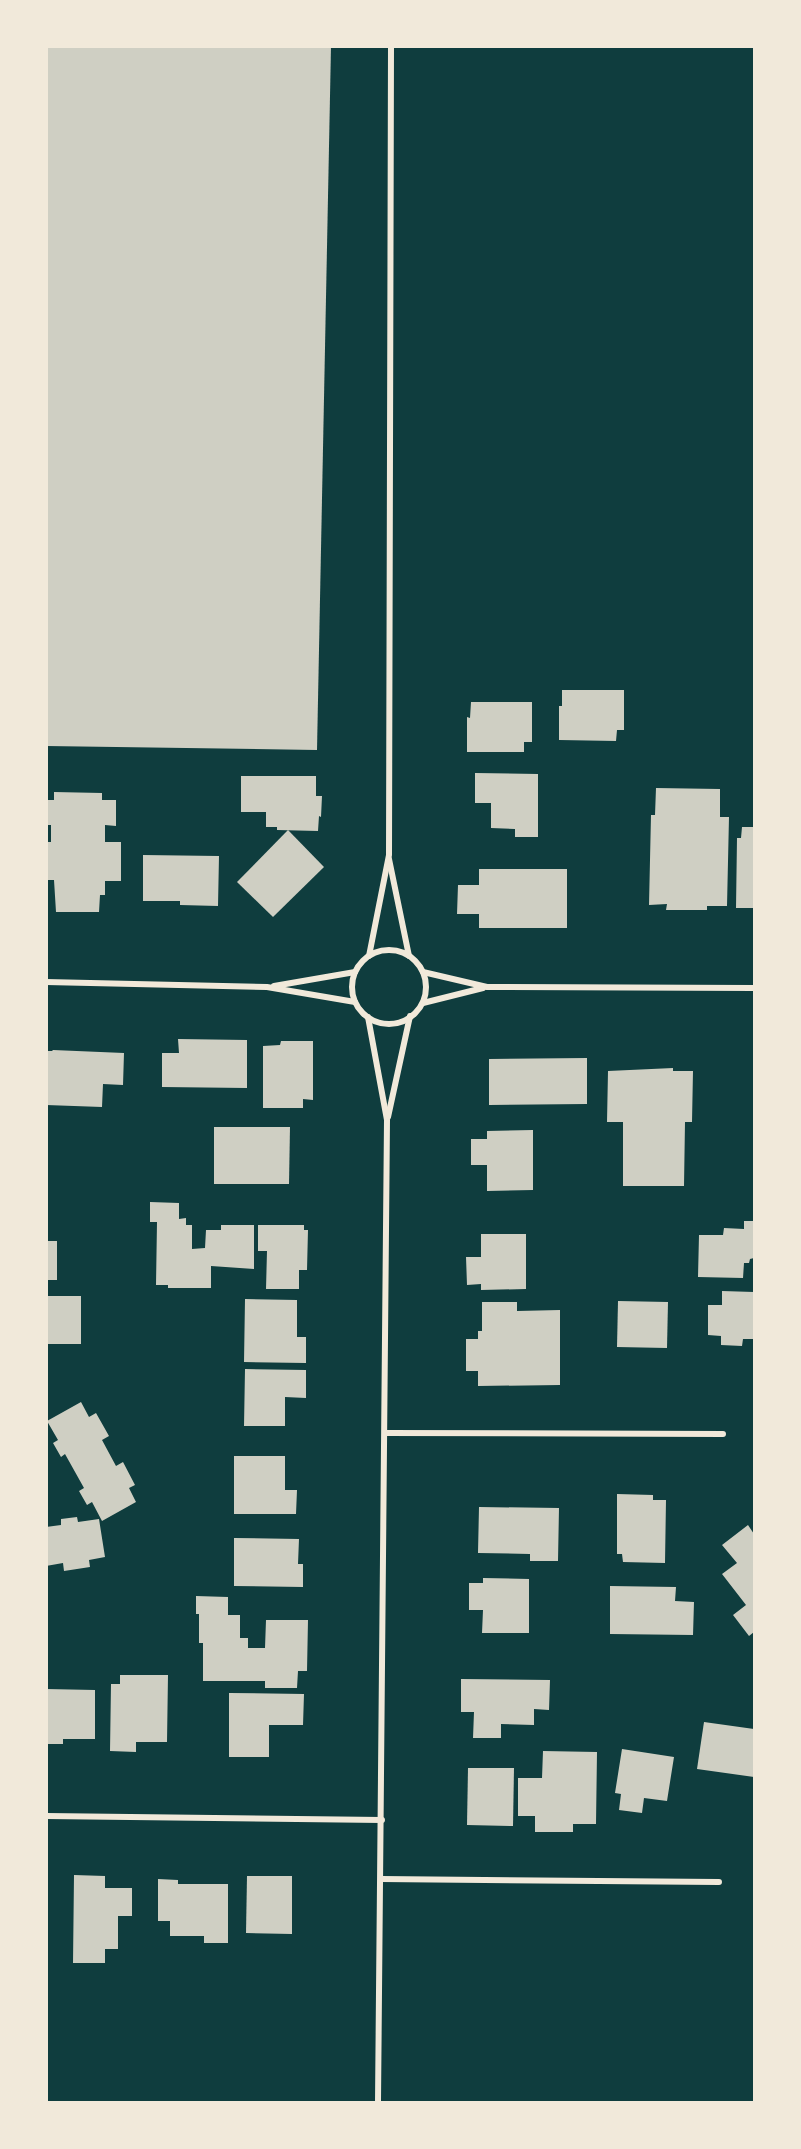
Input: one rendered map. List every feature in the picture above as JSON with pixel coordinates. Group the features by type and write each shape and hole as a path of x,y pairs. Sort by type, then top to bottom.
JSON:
{"street":[{"path":"369,956 389,855 392,46"},
{"path":"389,855 409,956 423,972 425,982 423,1003"},
{"path":"409,956 389,950 369,956 361,963 355,972 352,992 355,1002 368,1017 380,1023 392,1024 405,1020 423,1003 487,987"},
{"path":"267,987 355,972"},
{"path":"423,972 487,987 754,988"},
{"path":"46,982 267,987 355,1002"},
{"path":"387,1120 410,1016"},
{"path":"368,1017 387,1120 386,1433 378,2103"},
{"path":"386,1433 723,1434"},
{"path":"46,1815 382,1820"},
{"path":"381,1879 719,1882"}],"building":[{"path":"46,46 331,46 317,750 46,746"},
{"path":"562,690 624,690 624,730 617,730 616,741 559,740 559,706 562,706"},
{"path":"471,702 532,702 532,742 524,742 524,752 467,752 467,717 470,718"},
{"path":"475,773 538,774 538,837 515,837 515,829 491,828 491,803 475,803"},
{"path":"241,776 316,776 316,796 322,796 318,831 277,830 277,827 266,827 266,812 241,812"},
{"path":"656,788 720,789 720,817 729,817 727,906 707,906 707,910 666,910 667,904 649,905 651,815 655,815"},
{"path":"54,792 102,793 102,800 116,800 116,826 105,825 105,842 121,842 121,881 105,881 105,895 100,895 99,912 56,912 54,880 46,880 46,842 51,842 51,825 46,825 46,800 54,800"},
{"path":"742,827 754,827 754,908 736,908 737,838 741,838"},
{"path":"288,830 324,867 273,917 237,882"},
{"path":"143,855 219,856 218,906 180,905 180,901 143,901"},
{"path":"479,869 567,869 567,928 479,928 479,914 457,914 458,885 479,885"},
{"path":"178,1039 247,1040 247,1088 162,1087 162,1053 179,1053"},
{"path":"281,1041 313,1041 313,1100 303,1099 303,1108 263,1108 263,1046 280,1045"},
{"path":"46,1051 124,1053 123,1085 103,1084 102,1107 46,1105"},
{"path":"587,1058 587,1104 489,1105 489,1059"},
{"path":"673,1068 673,1071 693,1071 692,1122 685,1122 684,1186 623,1186 623,1122 607,1122 608,1071"},
{"path":"214,1127 290,1127 289,1184 214,1184"},
{"path":"533,1130 533,1190 487,1191 487,1165 471,1165 471,1139 487,1139 487,1131"},
{"path":"150,1202 179,1203 179,1219 186,1218 186,1225 192,1225 192,1249 205,1248 206,1230 221,1230 221,1225 254,1225 254,1269 211,1266 211,1288 168,1288 168,1285 156,1285 157,1222 150,1222"},
{"path":"744,1221 754,1221 754,1258 750,1259 749,1263 744,1263 743,1278 698,1277 699,1235 723,1235 724,1228 744,1229"},
{"path":"258,1225 304,1225 304,1230 308,1230 307,1270 299,1270 299,1289 266,1289 267,1251 258,1251"},
{"path":"481,1234 526,1234 526,1289 481,1290 481,1284 467,1285 466,1257 481,1257"},
{"path":"46,1241 57,1241 57,1280 46,1280"},
{"path":"722,1291 754,1292 754,1339 743,1339 742,1346 721,1345 721,1336 708,1335 708,1305 722,1305"},
{"path":"46,1296 81,1296 81,1344 46,1344"},
{"path":"245,1299 297,1300 297,1337 306,1337 306,1363 244,1362"},
{"path":"618,1301 668,1302 667,1348 617,1347"},
{"path":"482,1302 517,1302 517,1311 560,1310 560,1385 478,1386 478,1371 466,1371 466,1339 478,1339 478,1331 482,1331"},
{"path":"245,1369 306,1370 306,1398 285,1397 285,1426 244,1426"},
{"path":"81,1402 89,1417 96,1413 109,1436 102,1440 116,1466 123,1462 135,1485 129,1488 136,1502 102,1521 92,1502 87,1505 79,1491 84,1488 65,1454 61,1457 53,1443 58,1440 47,1421"},
{"path":"234,1456 285,1456 285,1490 297,1490 296,1514 234,1514"},
{"path":"617,1494 653,1495 653,1500 666,1500 665,1563 623,1562 622,1554 617,1554"},
{"path":"479,1507 559,1508 558,1561 530,1561 530,1554 478,1553"},
{"path":"77,1517 78,1522 99,1519 105,1557 89,1560 90,1567 64,1571 63,1563 46,1566 46,1527 61,1525 61,1519"},
{"path":"748,1525 754,1534 754,1632 749,1636 733,1615 746,1605 722,1574 737,1563 722,1545"},
{"path":"234,1538 299,1539 298,1564 303,1564 303,1587 234,1586"},
{"path":"483,1578 529,1579 529,1633 482,1633 483,1610 469,1610 469,1583 483,1583"},
{"path":"610,1586 676,1587 675,1601 694,1602 693,1635 610,1634"},
{"path":"196,1596 228,1597 228,1615 240,1615 240,1638 248,1638 248,1648 265,1648 266,1620 308,1620 307,1671 298,1671 297,1688 265,1688 265,1681 203,1681 203,1643 199,1643 199,1614 196,1614"},
{"path":"120,1675 168,1675 167,1742 136,1742 136,1752 110,1751 111,1684 120,1684"},
{"path":"461,1679 550,1680 549,1710 534,1709 534,1725 501,1724 501,1738 473,1738 474,1712 461,1712"},
{"path":"46,1689 95,1690 95,1739 63,1739 63,1744 46,1744"},
{"path":"229,1693 304,1694 303,1725 269,1725 269,1757 229,1757"},
{"path":"704,1722 754,1729 754,1777 697,1769"},
{"path":"622,1749 674,1757 667,1801 644,1798 642,1813 619,1810 621,1794 615,1793"},
{"path":"543,1751 597,1752 596,1824 573,1824 573,1832 535,1832 535,1816 518,1816 518,1778 542,1778"},
{"path":"468,1768 514,1768 513,1826 467,1825"},
{"path":"74,1875 105,1876 105,1888 132,1888 132,1916 118,1916 118,1949 105,1949 105,1963 73,1963"},
{"path":"247,1876 292,1876 292,1934 246,1933"},
{"path":"158,1879 178,1880 178,1884 228,1884 228,1943 204,1943 204,1936 170,1936 170,1921 158,1921"}]}
